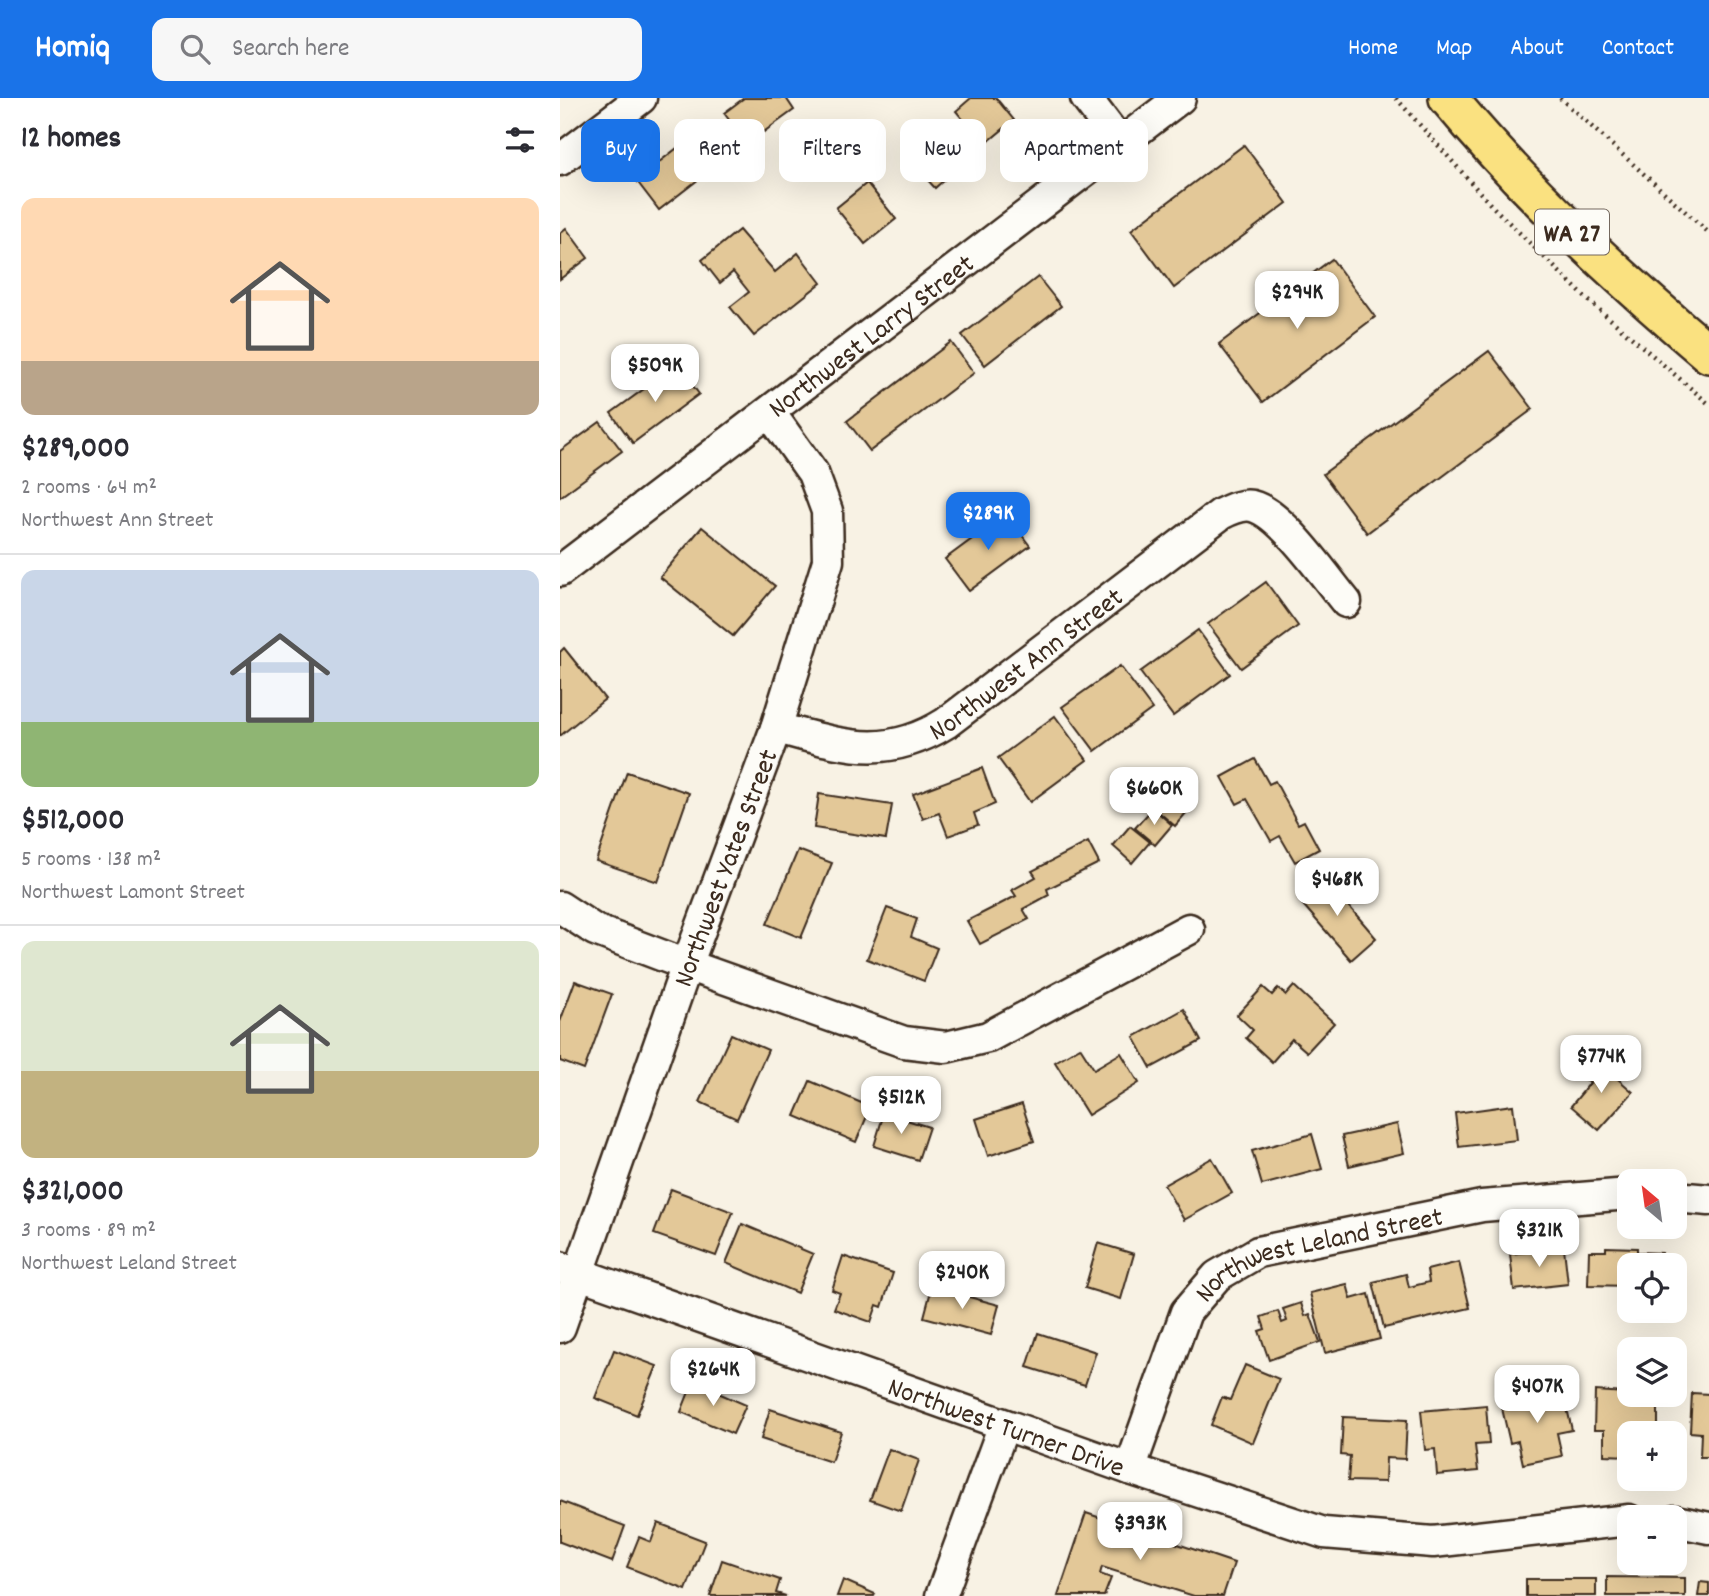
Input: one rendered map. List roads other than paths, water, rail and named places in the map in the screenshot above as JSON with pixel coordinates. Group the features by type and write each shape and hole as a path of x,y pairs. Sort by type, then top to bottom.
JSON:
{"main road":[{"name":"WA 27","path":"1448,98 1497,156 1573,233 1709,354"}],"street":[{"path":"563,151 641,98"},
{"path":"1086,98 1102,119"},
{"name":"Northwest Larry Street","path":"1148,123 1180,98"},
{"name":"Northwest Larry Street","path":"560,571 1071,182"},
{"name":"Northwest Yates Street","path":"560,1327 569,1271 776,728 828,561 827,511 813,473 769,412"},
{"name":"Northwest Ann Street","path":"776,728 858,747 881,747 927,735 1234,507 1251,505 1281,523 1346,603"},
{"path":"560,907 595,930 687,965 904,1042 946,1047 988,1037 1189,929"},
{"name":"Northwest Leland Street","path":"1130,1469 1186,1312 1217,1276 1258,1252 1482,1206 1617,1195"},
{"path":"1687,1198 1709,1200"},
{"name":"Northwest Turner Drive","path":"569,1271 1130,1469 1324,1533 1433,1542 1617,1521"},
{"path":"942,1596 1004,1425"},
{"path":"1687,1523 1709,1528"}]}
